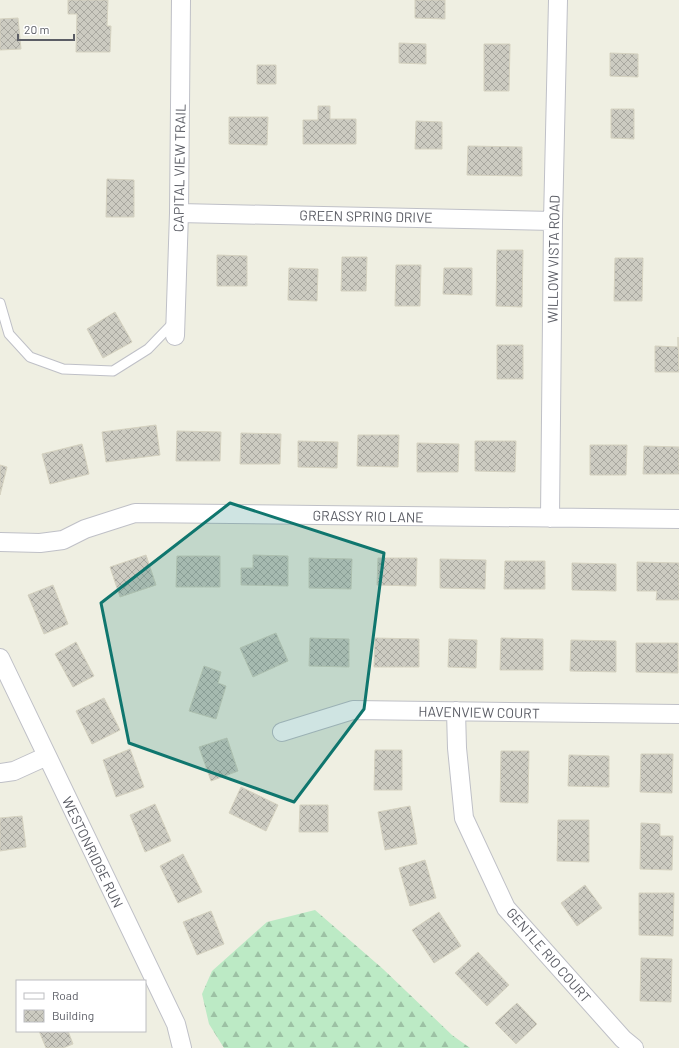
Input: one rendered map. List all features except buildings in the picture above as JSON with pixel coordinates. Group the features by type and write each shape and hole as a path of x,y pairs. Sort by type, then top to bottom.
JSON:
{"street":[{"name":"CAPITAL VIEW TRAIL","path":"176,328 181,0"},
{"name":"WILLOW VISTA ROAD","path":"550,518 558,0"},
{"name":"GREEN SPRING DRIVE","path":"178,213 554,221"},
{"name":"GRASSY RIO LANE","path":"0,542 40,543 63,540 85,529 135,513 679,519"},
{"name":"WESTONRIDGE RUN","path":"0,658 176,1024 182,1048"},
{"name":"HAVENVIEW COURT","path":"282,732 353,710 679,714"},
{"name":"GENTLE RIO COURT","path":"456,711 457,748 464,818 506,908 622,1039 634,1048"},
{"path":"0,773 14,771 47,756"}],"lane":[{"path":"0,303 9,334 30,357 63,369 113,371 148,349 176,328"}],"highlighted area":[{"path":"230,503 384,553 364,709 294,802 129,743 101,603"}],"green space":[{"path":"315,910 383,969 452,1035 470,1048 224,1048 209,1024 202,994 212,971 267,922"}]}
